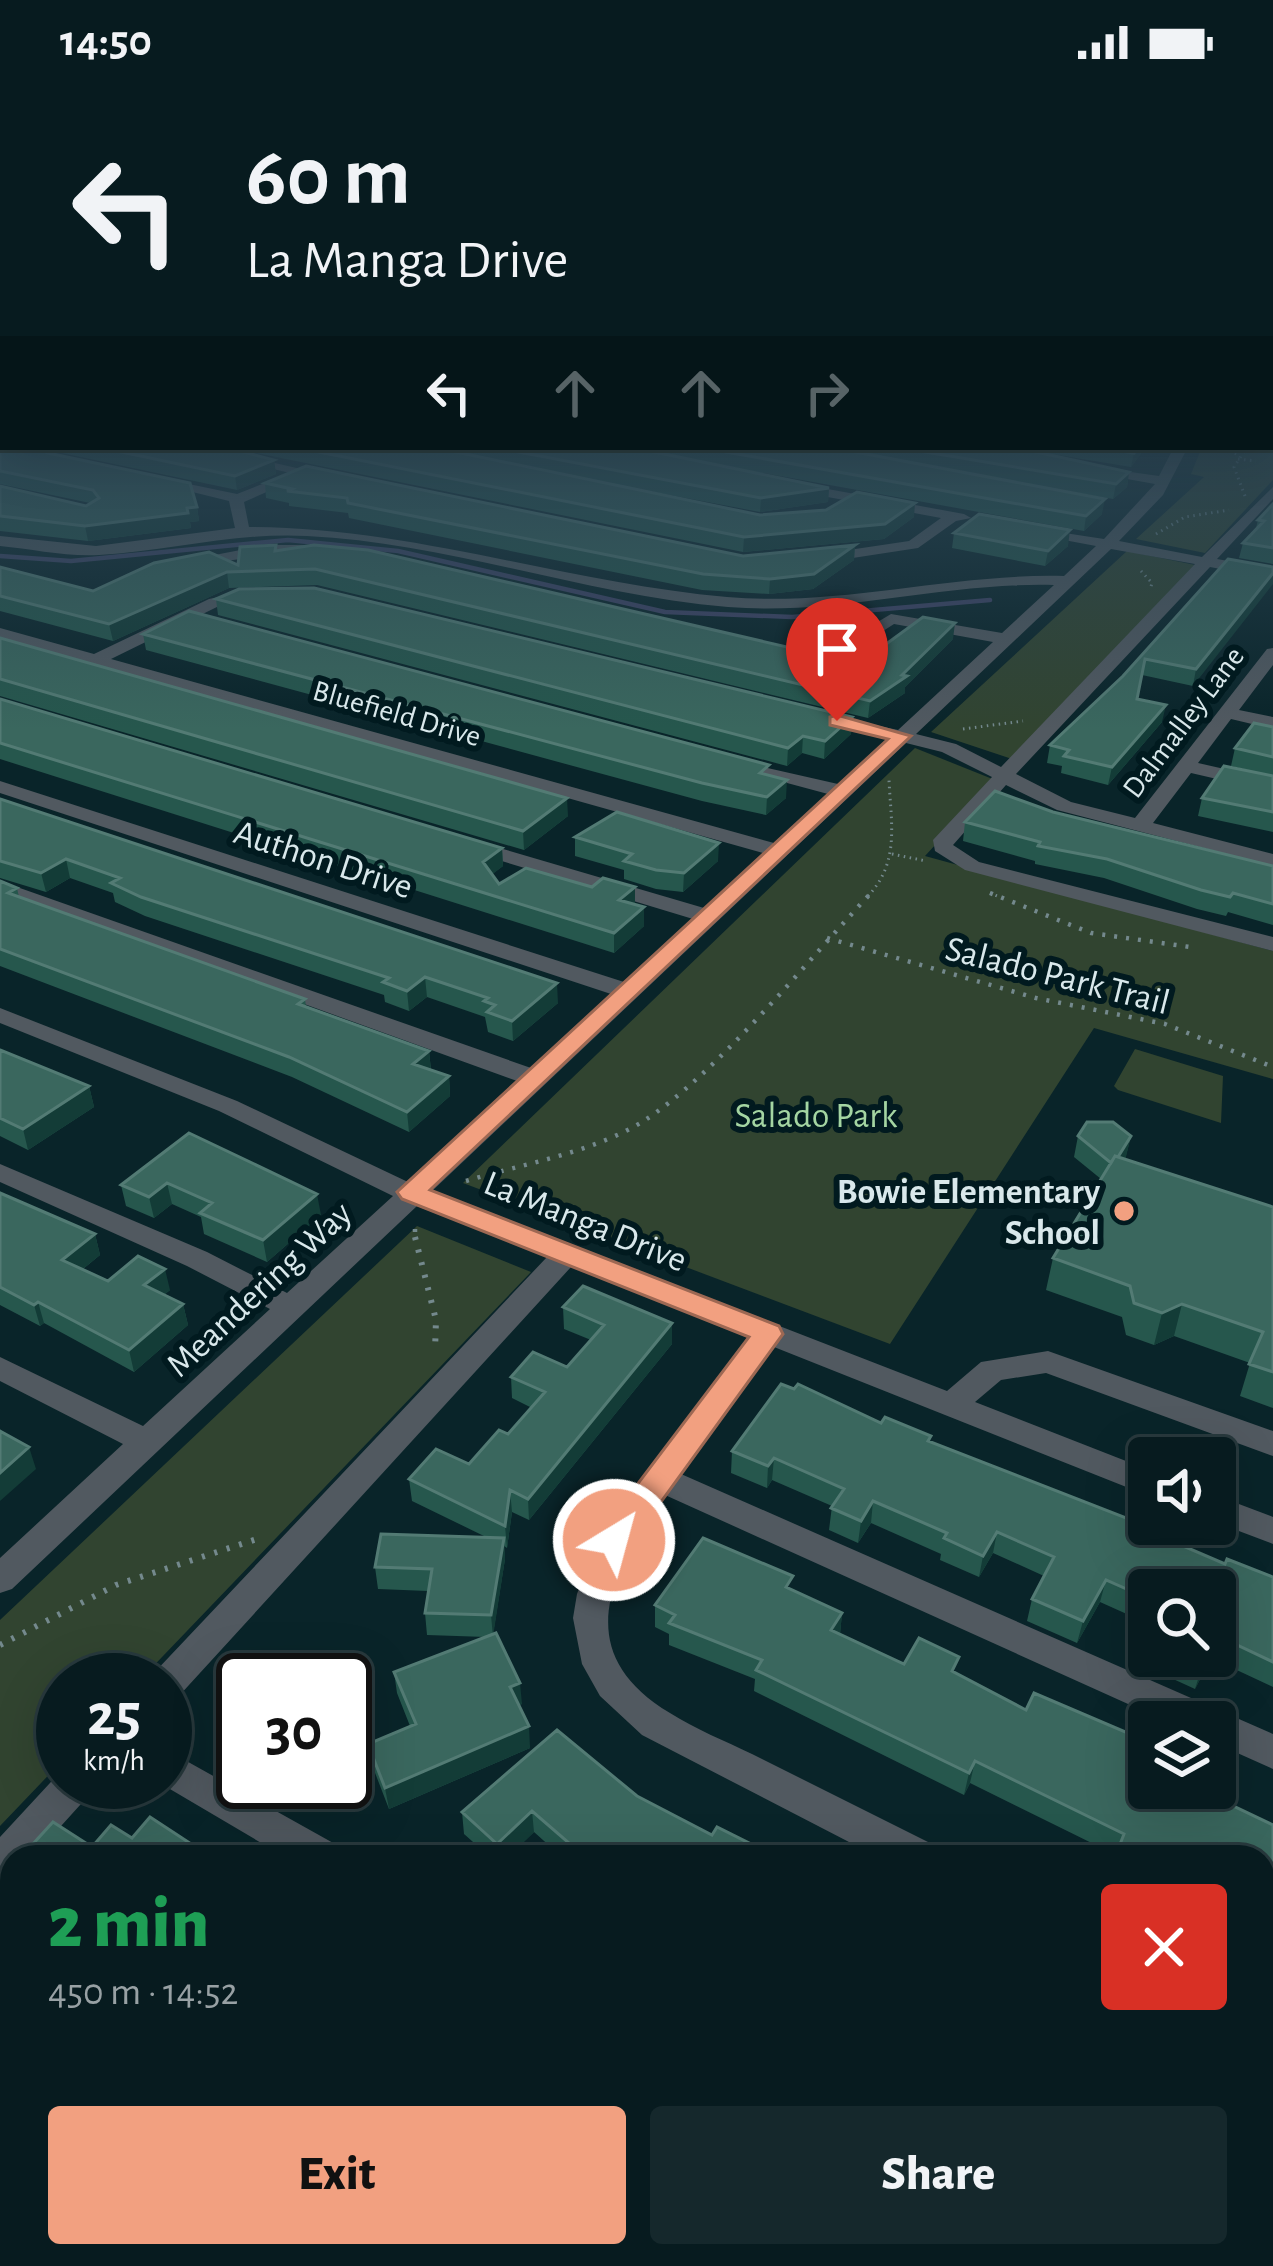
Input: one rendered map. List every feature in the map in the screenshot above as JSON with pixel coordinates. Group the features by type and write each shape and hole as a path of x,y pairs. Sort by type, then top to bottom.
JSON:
{"street":[{"path":"242,526 243,531"},
{"path":"806,559 913,545 941,526"},
{"name":"Meandering Way","path":"0,1579 1108,544 1119,526"},
{"path":"1241,526 943,840 944,852 972,866 1273,944"},
{"path":"1022,528 1273,574"},
{"path":"0,541 95,551 243,531 374,533 654,593 735,602 1067,581"},
{"path":"161,568 266,550 345,552 389,560"},
{"path":"95,660 237,595 266,591"},
{"path":"186,616 208,622"},
{"path":"772,646 832,656 891,619 1006,638"},
{"name":"Bluefield Drive","path":"0,633 778,851"},
{"name":"Dalmalley Lane","path":"1140,826 1270,662"},
{"path":"790,709 949,748 1064,806 1273,860"},
{"path":"1228,713 1273,723"},
{"path":"704,754 842,791"},
{"path":"1186,766 1273,786"},
{"name":"Authon Drive","path":"0,787 627,991"},
{"path":"457,841 708,916"},
{"path":"0,887 534,1078"},
{"name":"La Manga Drive","path":"0,1015 228,1106 411,1192 1128,1475"},
{"path":"0,1172 197,1259 288,1306"},
{"path":"192,1657 566,1254"},
{"path":"768,1334 614,1540 595,1579 589,1625 601,1672 623,1702 655,1724 894,1845"},
{"path":"951,1406 992,1370 1048,1362 1273,1444"},
{"path":"0,1368 148,1442"},
{"path":"660,1479 1160,1701"},
{"path":"1236,1516 1273,1531"},
{"path":"1236,1735 1273,1751"},
{"path":"192,1782 300,1845"},
{"path":"18,1845 51,1809"}],"path":[{"path":"1154,536 1171,526"},
{"path":"1130,562 1152,584 1148,593"},
{"path":"947,731 1027,720"},
{"path":"892,854 932,863"},
{"name":"Salado Park Trail","path":"979,887 1076,929 1201,948"},
{"name":"Salado Park Trail","path":"827,938 1036,998 1166,1024 1273,1067"}],"green space":[{"path":"1150,526 1230,526 1205,553 1136,539"},
{"path":"1127,551 1195,565 1012,759 931,732"},
{"name":"Salado Park","path":"915,748 995,780 925,856 1273,951 1273,1079 1094,1028 890,1344 463,1183"},
{"path":"1135,1049 1223,1076 1221,1123 1118,1090 1114,1086"},
{"path":"417,1226 531,1272 166,1653 36,1653 36,1788 0,1826 0,1620"}],"building":[{"path":"462,526 596,526 743,556 855,545 814,574 770,579 703,574"},
{"path":"688,526 865,526 744,537"},
{"path":"963,526 1070,530 1048,551 954,533"},
{"path":"1259,526 1273,526 1273,548 1243,543"},
{"path":"276,545 275,551 314,545 368,550 852,662 863,661 923,617 955,623 902,675 907,676 870,701 315,569 227,572 109,624 0,596 0,567 93,591 154,563 209,552 238,565 240,547"},
{"path":"1228,559 1273,567 1273,573 1196,669 1145,659 1137,699 1166,705 1112,767 1064,756 1069,750 1050,745 1123,676"},
{"path":"314,588 852,717 825,741 803,736 788,748 216,599 239,589"},
{"path":"189,611 769,765 760,773 787,780 767,797 702,783 143,634"},
{"path":"0,638 567,798 523,831 0,679"},
{"path":"0,699 502,848 483,862 499,884 526,868 592,887 603,878 635,887 619,900 644,907 614,933 0,743"},
{"path":"1254,723 1273,727 1273,757 1235,748"},
{"path":"1224,766 1273,776 1273,812 1202,798"},
{"path":"995,791 1053,812 1273,866 1273,904 1201,890 1107,859 1038,846 1040,842 965,822"},
{"path":"0,799 557,983 512,1021 487,1012 495,1005 484,1001 488,998 425,977 407,991 383,982 389,978 141,897 111,883 120,878 66,859 41,873 0,861"},
{"path":"617,812 719,843 684,873 624,861 632,854 575,837"},
{"path":"0,881 17,888 8,893 305,999 298,1004 429,1051 413,1064 449,1076 407,1112 289,1057 0,949"},
{"path":"0,1050 89,1086 23,1129 0,1118"},
{"path":"1087,1122 1113,1122 1131,1136 1111,1163 1078,1136"},
{"path":"189,1133 317,1194 263,1240 200,1213 212,1203 167,1183 149,1197 121,1185"},
{"path":"1115,1156 1273,1207 1273,1372 1249,1364 1263,1332 1182,1304 1162,1313 1134,1303 1130,1286 1053,1258"},
{"path":"0,1193 95,1234 62,1260 108,1281 138,1256 165,1269 144,1285 183,1304 129,1350 0,1287"},
{"path":"583,1286 672,1323 528,1499 510,1490 505,1526 409,1479 436,1449 469,1464 499,1430 508,1434 545,1392 511,1377 533,1352 567,1367 604,1325 563,1307"},
{"path":"781,1384 794,1389 798,1384 881,1423 885,1417 931,1436 928,1441 1128,1519 1128,1545 1181,1545 1273,1577 1273,1662 1236,1645 1236,1569 1128,1569 1128,1590 1106,1580 1083,1621 1032,1599 1054,1557 997,1532 983,1556 944,1538 947,1533 873,1501 861,1521 831,1508 844,1489 774,1458 768,1466 732,1451"},
{"path":"0,1431 29,1447 0,1473"},
{"path":"381,1534 504,1538 491,1615 425,1613 432,1569 375,1567"},
{"path":"703,1538 793,1576 786,1587 842,1613 831,1630 904,1664 919,1638 959,1657 952,1671 1026,1710 1034,1693 1128,1733 1128,1809 1236,1807 1273,1825 1273,1845 1120,1845 1124,1834 975,1761 969,1773 756,1670 762,1660 669,1623 675,1615 655,1605"},
{"path":"496,1633 520,1683 510,1687 529,1726 385,1788 372,1742 416,1724 394,1672"},
{"path":"557,1730 637,1796 712,1835 717,1827 753,1845 571,1845 532,1811 497,1844 462,1812"},
{"path":"150,1817 193,1845 94,1845 111,1825 132,1838"},
{"path":"53,1822 89,1845 32,1845"}],"waterway":[{"path":"0,556 71,561 288,540 398,551 665,612 792,617 990,600"}],"place":[{"name":"Bowie Elementary School","path":"1124,1211"}],"route":[{"path":"614,1540 768,1334 411,1192 901,736 837,721"}]}
